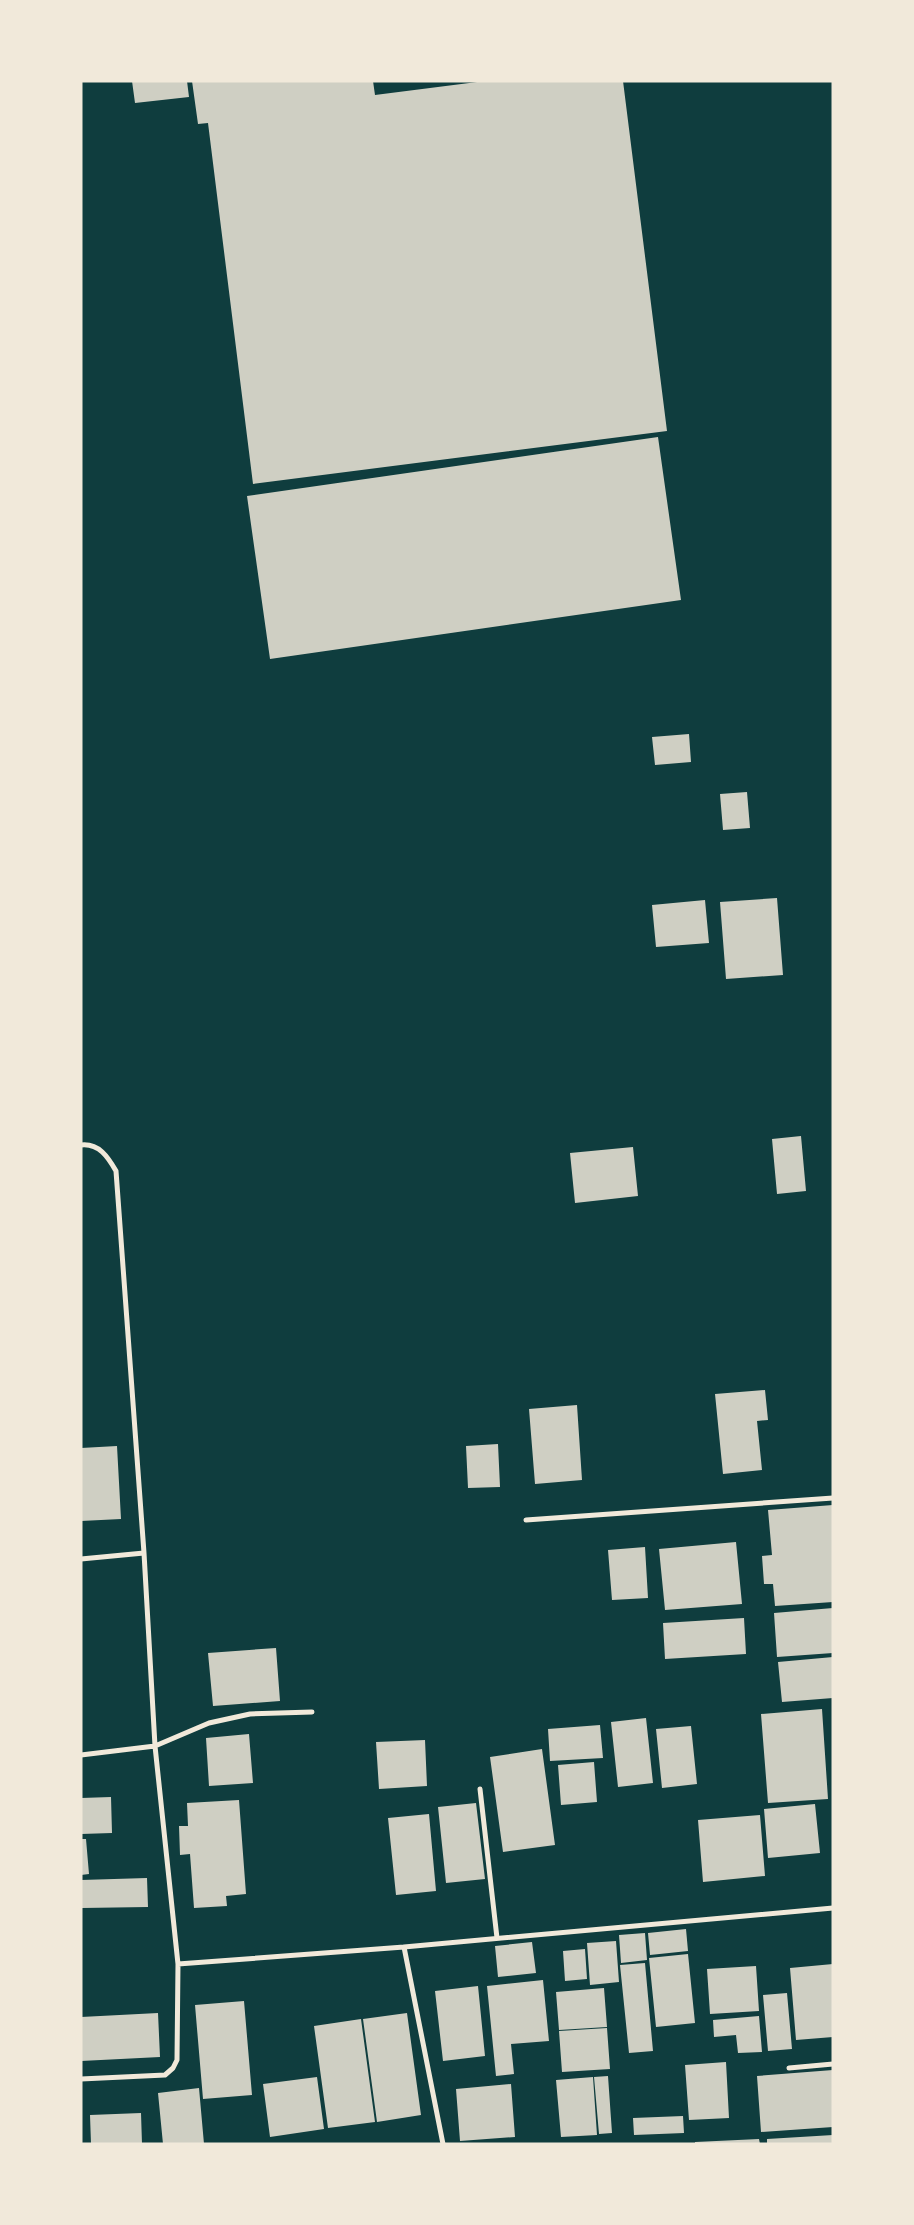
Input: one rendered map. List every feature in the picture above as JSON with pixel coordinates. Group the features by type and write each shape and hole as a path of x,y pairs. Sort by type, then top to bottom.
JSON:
{"street":[{"path":"81,1145 91,1145 98,1148 116,1171 144,1553 155,1746 178,1964 177,2060 173,2068 166,2075 81,2079"},
{"path":"526,1520 833,1498"},
{"path":"81,1559 144,1553"},
{"path":"81,1755 155,1746 209,1723 250,1714 312,1712"},
{"path":"480,1789 497,1938"},
{"path":"178,1964 404,1947 833,1908"},
{"path":"404,1947 443,2144"},
{"path":"789,2068 833,2064"}],"building":[{"path":"132,81 187,81 189,97 135,103"},
{"path":"192,81 373,81 375,95 485,81 623,81 667,431 253,484 208,123 198,124"},
{"path":"658,437 681,600 270,659 247,496"},
{"path":"689,734 691,762 655,765 652,737"},
{"path":"747,792 750,828 723,830 720,794"},
{"path":"777,898 783,975 726,979 720,902"},
{"path":"705,900 709,943 656,947 652,905"},
{"path":"801,1136 806,1191 777,1194 772,1139"},
{"path":"633,1147 638,1196 575,1203 570,1153"},
{"path":"765,1390 768,1420 757,1421 762,1470 723,1474 715,1394"},
{"path":"577,1405 582,1480 535,1484 529,1409"},
{"path":"498,1444 500,1487 468,1488 466,1446"},
{"path":"117,1446 121,1519 81,1521 81,1448"},
{"path":"833,1505 833,1602 775,1606 773,1584 764,1584 762,1556 772,1555 768,1510"},
{"path":"736,1542 742,1604 665,1610 659,1549"},
{"path":"645,1547 648,1598 612,1600 608,1550"},
{"path":"833,1608 833,1653 777,1657 774,1613"},
{"path":"744,1618 746,1654 665,1659 663,1623"},
{"path":"276,1648 280,1701 213,1706 208,1653"},
{"path":"833,1657 833,1698 782,1702 778,1662"},
{"path":"822,1709 828,1799 768,1803 761,1714"},
{"path":"646,1718 653,1783 618,1787 611,1722"},
{"path":"600,1725 603,1758 550,1761 548,1729"},
{"path":"691,1726 697,1784 662,1788 656,1729"},
{"path":"249,1734 253,1783 209,1786 206,1738"},
{"path":"425,1740 427,1786 379,1789 376,1742"},
{"path":"542,1749 555,1845 503,1852 490,1757"},
{"path":"594,1762 597,1802 561,1805 558,1765"},
{"path":"111,1797 112,1833 81,1834 81,1798"},
{"path":"239,1800 246,1894 226,1896 227,1906 194,1908 190,1854 180,1855 179,1826 188,1826 187,1803"},
{"path":"476,1803 485,1879 446,1883 438,1807"},
{"path":"815,1804 820,1853 768,1858 764,1809"},
{"path":"429,1814 436,1891 396,1895 388,1818"},
{"path":"760,1815 765,1876 703,1882 698,1820"},
{"path":"81,1839 86,1839 89,1874 81,1875"},
{"path":"147,1878 148,1907 82,1908 81,1880"},
{"path":"686,1929 688,1951 650,1955 648,1933"},
{"path":"645,1933 647,1960 621,1963 619,1935"},
{"path":"616,1941 619,1982 590,1985 587,1943"},
{"path":"532,1942 536,1973 498,1977 495,1946"},
{"path":"585,1949 587,1979 565,1981 563,1951"},
{"path":"688,1954 695,2023 656,2027 649,1958"},
{"path":"645,1963 653,2051 629,2053 620,1965"},
{"path":"833,1964 833,2037 796,2040 790,1968"},
{"path":"756,1966 759,2011 710,2014 707,1969"},
{"path":"543,1980 549,2041 511,2044 514,2074 496,2076 487,1986"},
{"path":"478,1986 485,2056 443,2061 435,1991"},
{"path":"604,1988 607,2027 559,2030 556,1992"},
{"path":"787,1993 792,2049 768,2051 763,1995"},
{"path":"244,2001 252,2095 203,2099 195,2005"},
{"path":"158,2013 160,2057 81,2061 81,2017"},
{"path":"407,2013 421,2115 377,2122 363,2019"},
{"path":"759,2016 762,2052 738,2053 736,2035 714,2037 713,2020"},
{"path":"361,2019 375,2122 328,2128 314,2026"},
{"path":"607,2028 610,2069 562,2072 559,2031"},
{"path":"726,2062 729,2118 689,2120 685,2065"},
{"path":"833,2070 833,2127 761,2132 757,2076"},
{"path":"608,2076 612,2133 599,2134 594,2077"},
{"path":"317,2077 324,2129 270,2137 263,2084"},
{"path":"593,2077 597,2135 561,2137 556,2080"},
{"path":"511,2084 515,2137 460,2141 456,2089"},
{"path":"199,2088 204,2144 163,2144 158,2093"},
{"path":"141,2113 142,2144 91,2144 90,2115"},
{"path":"683,2116 684,2133 634,2135 633,2118"},
{"path":"833,2135 833,2144 767,2144 767,2139"},
{"path":"759,2139 760,2144 695,2144 695,2142"}]}
